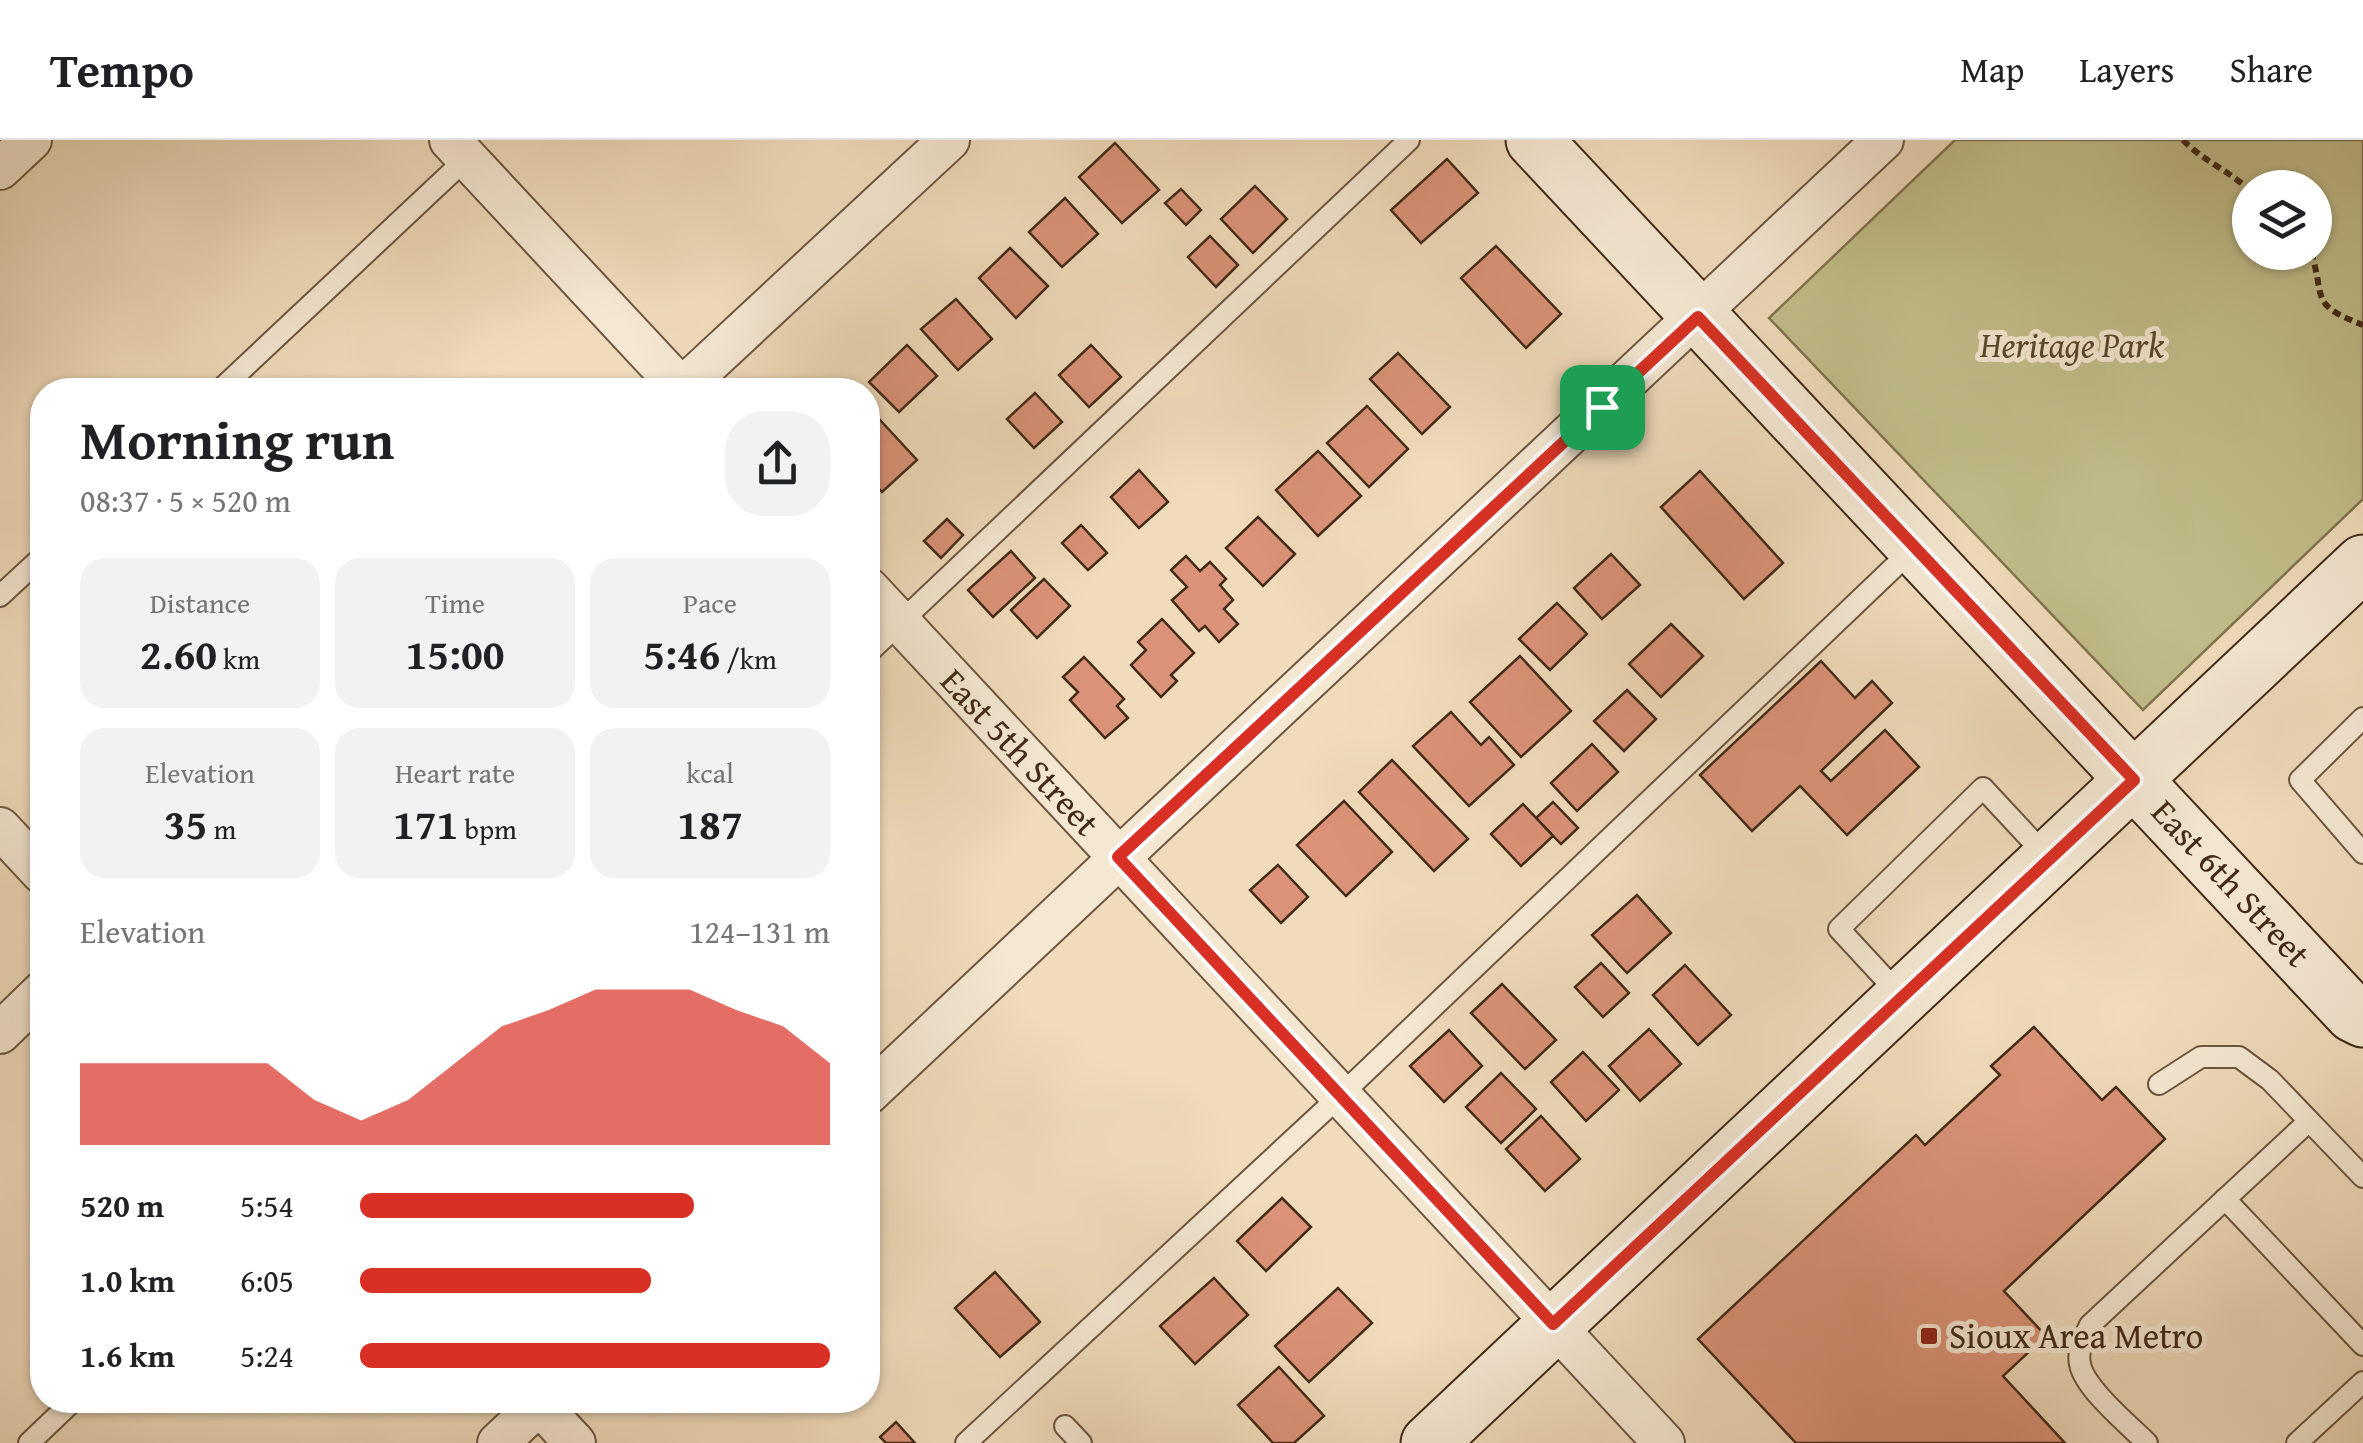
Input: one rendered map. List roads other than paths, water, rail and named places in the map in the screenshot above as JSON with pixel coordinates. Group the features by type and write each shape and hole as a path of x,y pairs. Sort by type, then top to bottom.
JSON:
{"street":[{"path":"0,168 31,140"},
{"path":"694,378 948,140"},
{"name":"East 6th Street","path":"1534,140 2360,1021"},
{"path":"880,1083 1883,140"},
{"path":"458,149 670,378"},
{"path":"1429,1443 2363,563"},
{"name":"East 5th Street","path":"880,601 1664,1443"},
{"path":"0,828 30,860"},
{"path":"0,1032 30,1003"},
{"path":"498,1443 528,1413"},
{"path":"549,1413 575,1443"}],"lane":[{"path":"880,642 1409,140"},
{"path":"232,378 458,149"},
{"path":"966,1443 1340,1096 1915,547"},
{"path":"0,596 30,567"},
{"path":"2363,718 2300,780 2363,853"},
{"path":"1902,997 1839,929 1983,788 2049,859"},
{"path":"2159,1084 2201,1057 2239,1057 2270,1080 2363,1177"},
{"path":"2148,1443 2085,1378 2079,1362 2081,1343 2090,1326 2309,1122"},
{"path":"2226,1199 2363,1345"},
{"path":"2297,1443 2363,1382"},
{"path":"29,1443 60,1413"},
{"path":"1065,1426 1081,1443"}],"place":[{"name":"Sioux Area Metro","path":"1929,1336"}],"park label":[{"name":"Heritage Park","path":"2072,345"}]}
